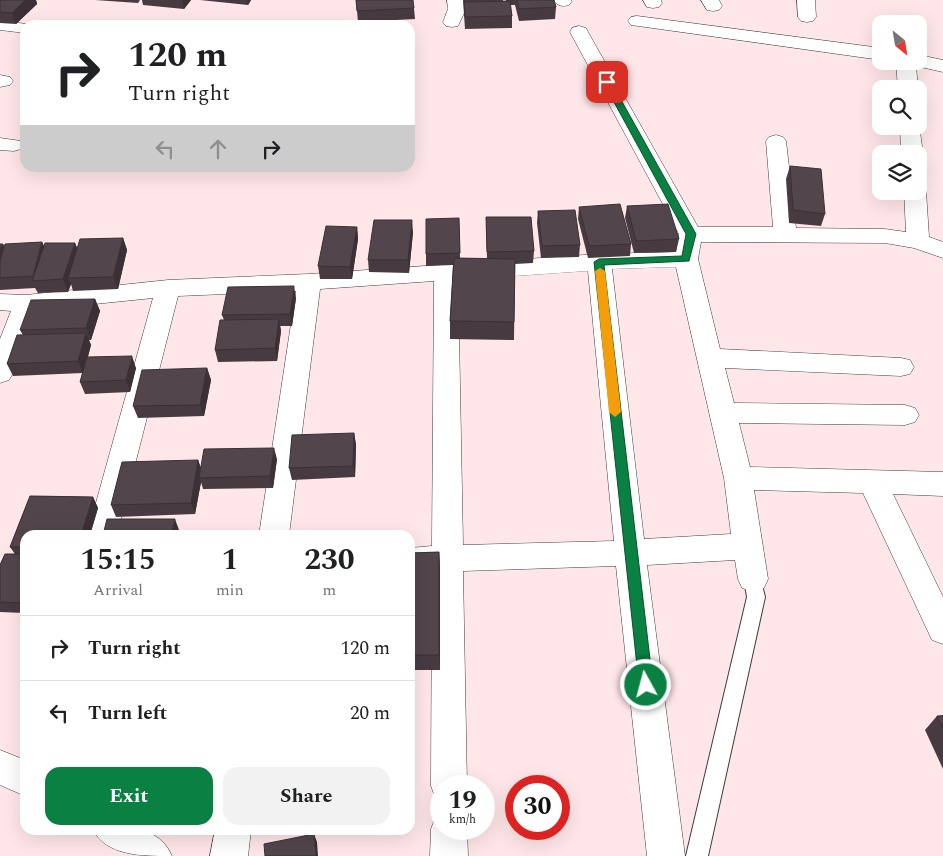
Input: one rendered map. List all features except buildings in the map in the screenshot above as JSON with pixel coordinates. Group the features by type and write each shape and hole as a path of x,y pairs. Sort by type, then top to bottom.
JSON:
{"street":[{"path":"452,22 458,10 456,0"},
{"path":"637,22 872,53"},
{"path":"0,25 20,27"},
{"path":"579,32 691,234 686,259 738,478 753,579"},
{"path":"928,63 943,66"},
{"path":"776,141 785,234"},
{"path":"916,200 918,241"},
{"path":"691,234 885,236 918,241 943,250"},
{"path":"0,302 26,303 168,288 309,282 599,262 686,259"},
{"path":"599,262 630,553 666,856"},
{"path":"446,274 449,775"},
{"path":"275,530 309,282"},
{"path":"103,530 168,288"},
{"path":"0,373 26,303"},
{"path":"710,358 901,367"},
{"path":"723,413 906,415"},
{"path":"738,478 943,484"},
{"path":"872,481 943,630"},
{"path":"415,561 630,553 749,546"},
{"path":"0,767 20,776"},
{"path":"119,835 153,856"},
{"path":"229,856 232,835"},
{"path":"449,840 449,856"}],"lane":[{"path":"697,856 756,597 753,579"}],"slow traffic":[{"path":"600,271 615,412"}],"route":[{"path":"607,82 691,234 686,259 599,262 646,685"}]}
